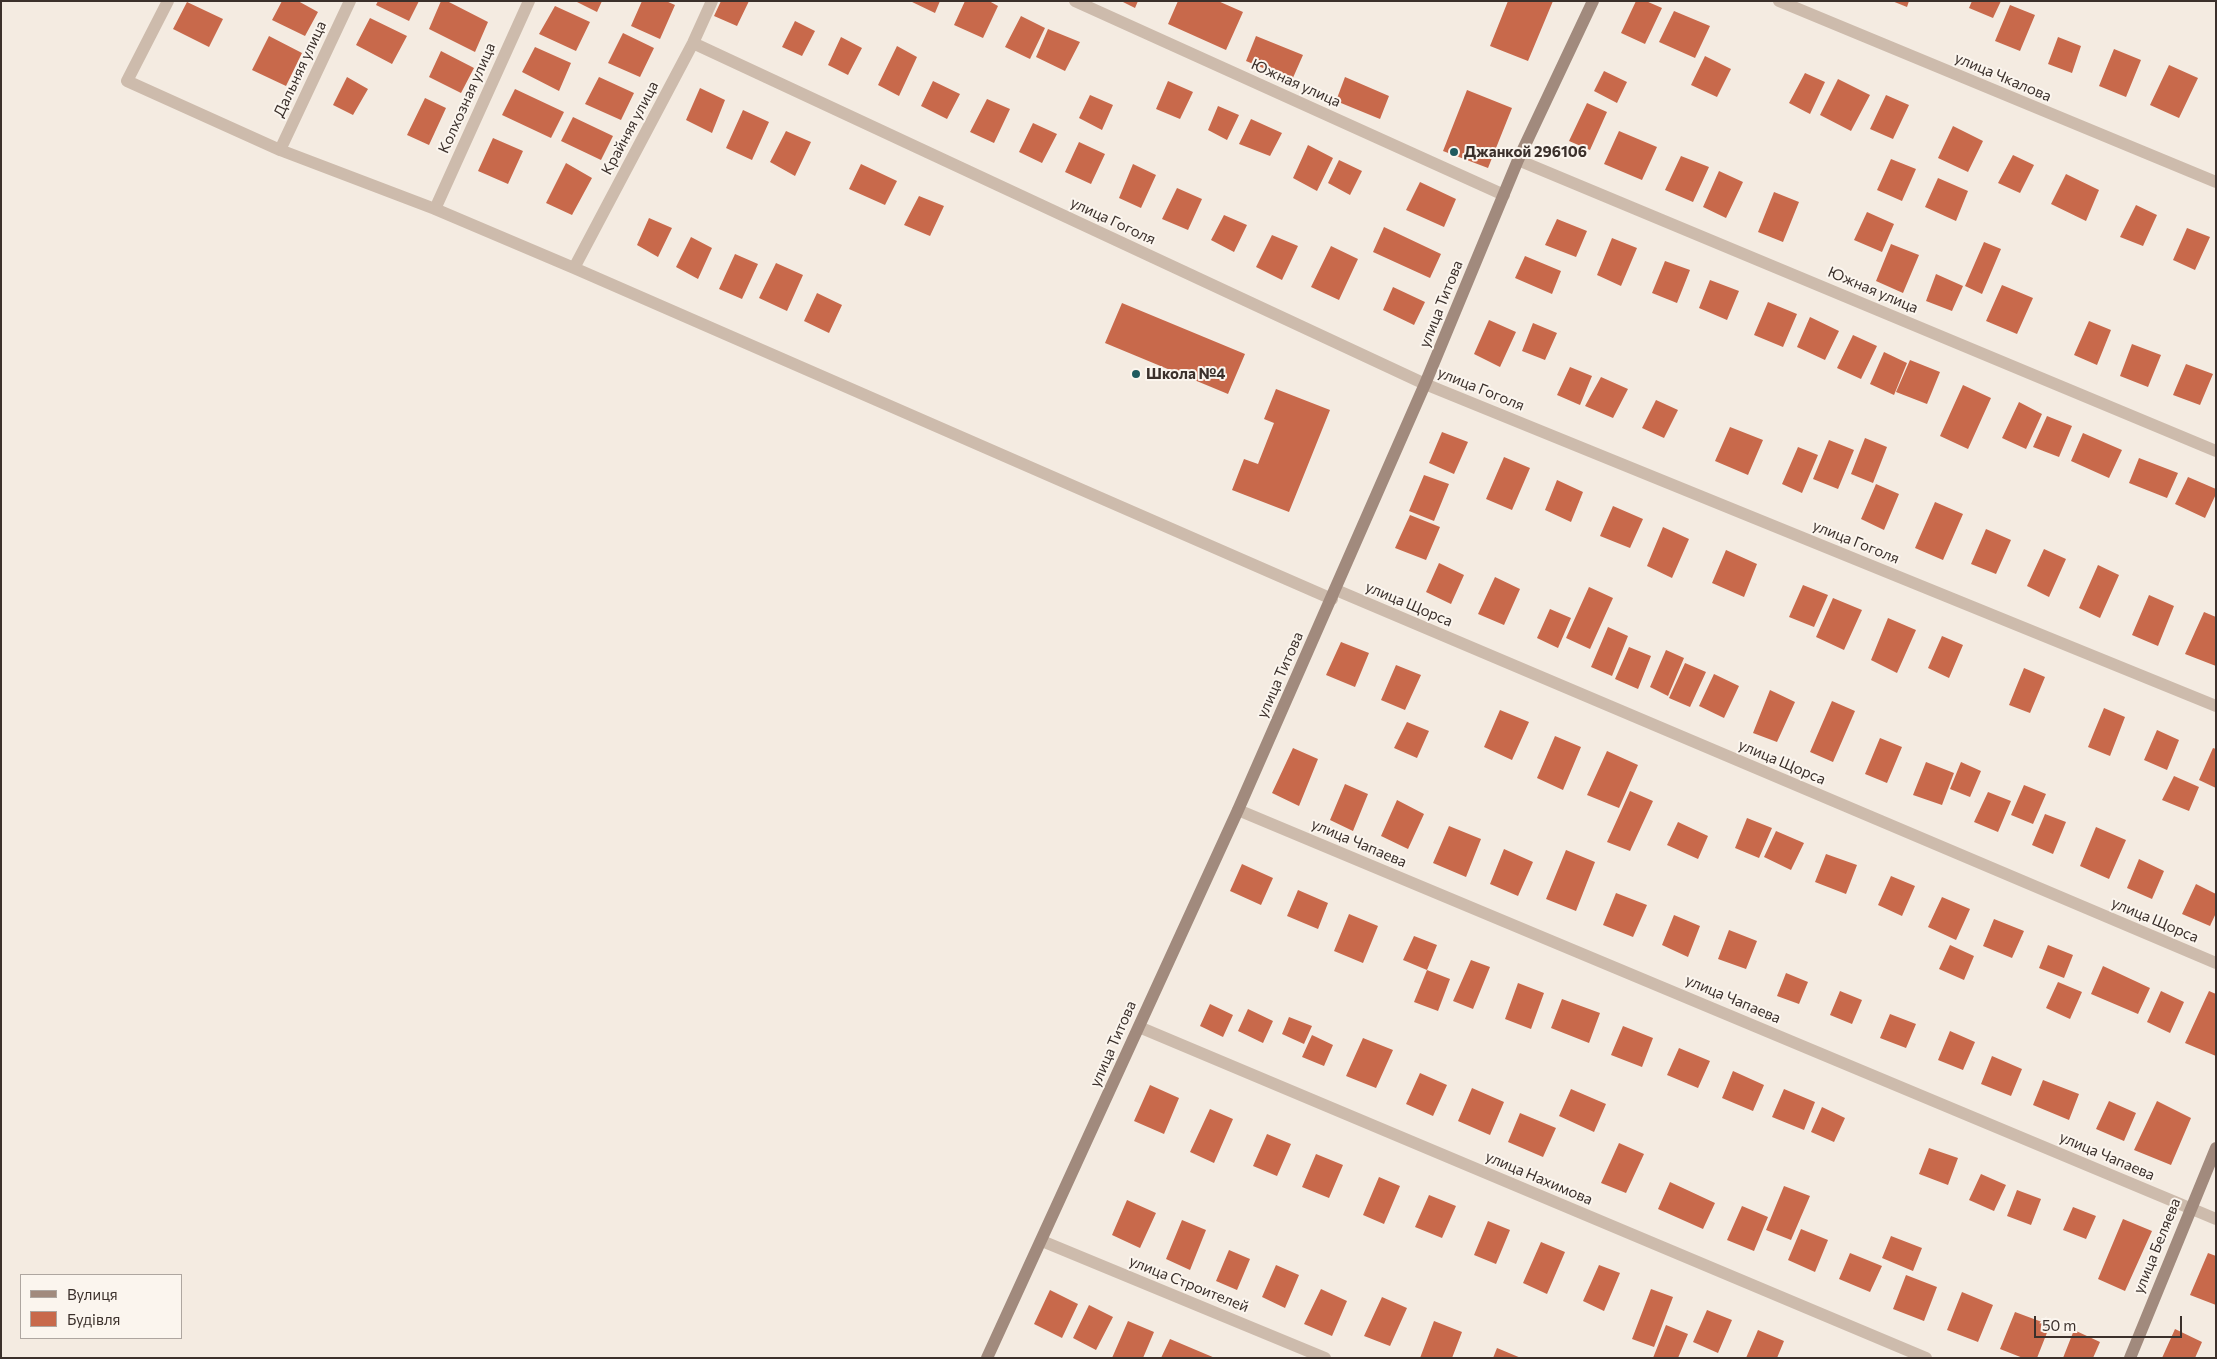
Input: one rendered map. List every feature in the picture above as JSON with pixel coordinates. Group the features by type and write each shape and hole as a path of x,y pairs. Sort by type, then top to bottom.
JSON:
{"main road":[{"name":"улица Титова","path":"987,1358 1238,810 1425,384 1518,160 1593,1"},
{"name":"улица Беляева","path":"2130,1358 2216,1148"}],"street":[{"name":"улица Щорса","path":"168,1 127,81 280,150 435,209 1334,594 2216,963"},
{"name":"Дальняя улица","path":"280,150 350,1"},
{"name":"Колхозная улица","path":"435,209 529,1"},
{"name":"Крайняя улица","path":"574,268 694,43 712,1"},
{"name":"Южная улица","path":"1075,1 1504,195"},
{"name":"улица Чкалова","path":"1779,1 2216,182"},
{"name":"улица Гоголя","path":"694,43 1425,384 2216,706"},
{"name":"Южная улица","path":"1518,160 2216,451"},
{"name":"улица Чапаева","path":"1238,810 2216,1219"},
{"name":"улица Нахимова","path":"1139,1028 1926,1358"},
{"name":"улица Строителей","path":"1042,1241 1325,1358"}],"building":[{"path":"282,1 298,1 318,12 305,36 272,20"},
{"path":"378,1 419,1 409,21 376,5"},
{"path":"441,1 447,1 488,22 475,52 429,29"},
{"path":"575,1 602,1 597,12"},
{"path":"642,1 666,1 675,5 660,39 631,26"},
{"path":"721,1 749,1 737,26 714,16"},
{"path":"910,1 940,1 935,13"},
{"path":"965,1 989,1 998,6 983,38 954,25"},
{"path":"1121,1 1138,1 1135,8"},
{"path":"1178,1 1218,1 1243,12 1226,50 1168,24"},
{"path":"1508,1 1553,1 1528,61 1490,46"},
{"path":"1636,1 1646,1 1662,8 1645,44 1621,33"},
{"path":"1892,1 1909,1 1907,7"},
{"path":"1972,1 2001,1 1993,18 1969,8"},
{"path":"187,2 223,19 209,47 173,29"},
{"path":"2010,5 2035,15 2020,51 1995,41"},
{"path":"555,6 590,22 576,51 539,34"},
{"path":"1674,11 1710,26 1695,58 1659,42"},
{"path":"1021,16 1045,28 1030,59 1005,47"},
{"path":"370,18 407,36 392,64 356,45"},
{"path":"795,21 815,31 802,56 782,47"},
{"path":"1048,29 1080,42 1065,71 1036,57"},
{"path":"623,33 654,48 640,77 608,63"},
{"path":"269,36 302,53 286,86 252,70"},
{"path":"1256,36 1303,55 1292,80 1246,61"},
{"path":"841,37 862,48 848,75 828,65"},
{"path":"2058,37 2081,46 2072,73 2048,64"},
{"path":"897,46 917,57 899,96 878,85"},
{"path":"535,47 571,63 559,91 522,72"},
{"path":"2114,49 2141,60 2126,97 2099,86"},
{"path":"441,51 474,68 461,93 429,77"},
{"path":"1705,56 1731,69 1717,97 1691,85"},
{"path":"2169,65 2198,78 2179,118 2150,105"},
{"path":"1604,71 1627,82 1617,103 1594,91"},
{"path":"1805,73 1825,82 1810,114 1789,103"},
{"path":"347,77 368,89 353,115 333,105"},
{"path":"599,77 634,93 621,120 585,104"},
{"path":"1345,77 1389,96 1380,119 1336,101"},
{"path":"1838,79 1870,95 1851,131 1820,115"},
{"path":"933,81 960,94 947,119 921,106"},
{"path":"1168,81 1193,92 1180,119 1156,109"},
{"path":"700,88 725,100 712,133 686,120"},
{"path":"515,89 564,112 551,138 502,115"},
{"path":"1467,90 1512,108 1488,168 1443,151"},
{"path":"1090,95 1113,105 1102,130 1079,118"},
{"path":"1886,95 1909,105 1893,139 1870,129"},
{"path":"425,98 446,108 429,145 407,135"},
{"path":"987,99 1010,109 994,143 970,132"},
{"path":"1587,103 1607,112 1590,150 1569,141"},
{"path":"1218,106 1239,115 1227,140 1208,130"},
{"path":"743,110 769,122 752,160 726,148"},
{"path":"573,117 613,136 601,160 561,141"},
{"path":"1251,119 1282,133 1270,156 1239,144"},
{"path":"1033,123 1057,134 1042,163 1019,152"},
{"path":"1953,126 1983,141 1968,172 1938,158"},
{"path":"786,131 811,142 795,176 770,162"},
{"path":"1619,131 1657,147 1642,180 1604,164"},
{"path":"493,138 523,151 508,184 478,171"},
{"path":"1079,142 1105,154 1091,184 1065,172"},
{"path":"1308,145 1333,158 1317,191 1293,178"},
{"path":"2013,155 2034,165 2020,193 1998,183"},
{"path":"1681,156 1709,167 1693,202 1665,190"},
{"path":"1891,159 1916,169 1902,201 1877,190"},
{"path":"1339,160 1362,171 1350,195 1328,183"},
{"path":"566,163 592,178 572,215 546,203"},
{"path":"861,164 897,181 885,205 849,189"},
{"path":"1133,164 1156,175 1141,208 1119,198"},
{"path":"1719,171 1743,182 1726,218 1703,207"},
{"path":"2066,174 2099,190 2086,221 2051,204"},
{"path":"1938,178 1968,191 1956,221 1925,207"},
{"path":"1420,182 1456,199 1444,227 1406,210"},
{"path":"1177,188 1202,199 1188,230 1162,219"},
{"path":"1774,192 1799,202 1783,242 1758,232"},
{"path":"919,196 944,206 930,236 904,225"},
{"path":"2136,205 2157,215 2143,246 2120,237"},
{"path":"1867,212 1894,224 1882,252 1854,240"},
{"path":"1224,215 1247,225 1234,252 1211,240"},
{"path":"649,218 672,228 658,257 637,245"},
{"path":"1557,219 1587,231 1576,257 1545,245"},
{"path":"1384,227 1441,254 1430,278 1373,252"},
{"path":"2187,228 2210,237 2195,270 2173,260"},
{"path":"1272,235 1298,246 1282,280 1256,267"},
{"path":"691,237 712,248 698,279 676,267"},
{"path":"1612,238 1637,248 1621,286 1597,275"},
{"path":"1984,242 2001,249 1982,294 1965,286"},
{"path":"1891,244 1919,255 1903,293 1876,281"},
{"path":"1331,246 1358,259 1339,300 1311,287"},
{"path":"735,254 758,264 742,299 719,289"},
{"path":"1525,256 1561,271 1552,294 1515,278"},
{"path":"1665,261 1690,270 1677,303 1652,293"},
{"path":"776,263 803,275 787,311 759,298"},
{"path":"1936,274 1963,286 1952,311 1926,301"},
{"path":"1710,280 1739,291 1727,320 1699,308"},
{"path":"2002,285 2033,298 2017,334 1986,321"},
{"path":"1393,287 1425,302 1414,325 1383,310"},
{"path":"817,293 842,305 829,333 804,321"},
{"path":"1768,302 1797,314 1783,347 1754,335"},
{"path":"1122,303 1245,354 1228,394 1105,343"},
{"path":"1810,317 1839,331 1825,360 1797,347"},
{"path":"1489,320 1516,332 1500,367 1474,354"},
{"path":"2089,321 2111,330 2097,365 2074,355"},
{"path":"1533,323 1557,333 1545,360 1522,351"},
{"path":"1853,335 1877,346 1861,379 1837,368"},
{"path":"2132,344 2161,355 2148,387 2120,376"},
{"path":"1884,352 1907,363 1894,395 1870,384"},
{"path":"1910,360 1940,372 1927,404 1896,392"},
{"path":"2186,364 2213,374 2200,405 2173,395"},
{"path":"1570,367 1592,376 1580,405 1557,395"},
{"path":"1601,377 1628,389 1613,418 1585,406"},
{"path":"1963,385 1991,398 1968,449 1940,436"},
{"path":"1276,389 1330,410 1289,512 1232,490 1244,459 1258,464 1274,423 1264,419"},
{"path":"1656,400 1678,410 1664,438 1642,428"},
{"path":"2019,402 2042,414 2026,449 2002,438"},
{"path":"2047,416 2072,426 2059,457 2033,447"},
{"path":"1730,427 1763,440 1748,475 1715,461"},
{"path":"1442,432 1468,442 1454,474 1429,463"},
{"path":"2083,433 2122,450 2109,478 2071,461"},
{"path":"1865,438 1887,447 1873,483 1851,474"},
{"path":"1829,440 1854,450 1838,489 1813,479"},
{"path":"1798,447 1818,455 1802,493 1782,484"},
{"path":"1504,457 1530,468 1512,510 1486,499"},
{"path":"2139,458 2178,473 2167,498 2129,483"},
{"path":"1424,475 1449,484 1434,521 1409,511"},
{"path":"2188,477 2216,489 2216,494 2205,518 2175,504"},
{"path":"1557,480 1583,492 1571,522 1545,510"},
{"path":"1876,484 1899,494 1884,530 1861,519"},
{"path":"1935,502 1963,514 1943,560 1915,548"},
{"path":"1613,506 1643,519 1630,548 1600,536"},
{"path":"1410,515 1440,527 1426,560 1395,548"},
{"path":"1663,527 1689,539 1672,578 1647,566"},
{"path":"1986,529 2011,540 1996,574 1971,564"},
{"path":"2044,549 2066,559 2049,597 2027,586"},
{"path":"1726,550 1757,564 1744,597 1712,583"},
{"path":"1439,563 1464,575 1451,604 1426,592"},
{"path":"2098,565 2119,575 2100,618 2079,608"},
{"path":"1495,577 1520,589 1504,625 1478,614"},
{"path":"1803,585 1828,595 1814,627 1789,617"},
{"path":"1589,587 1613,598 1590,649 1566,638"},
{"path":"2149,595 2174,606 2158,646 2132,635"},
{"path":"1833,598 1862,610 1844,650 1816,637"},
{"path":"1550,609 1571,618 1558,648 1537,638"},
{"path":"2204,612 2216,617 2216,666 2185,654"},
{"path":"1888,618 1916,630 1897,673 1871,660"},
{"path":"1608,627 1628,636 1612,676 1591,667"},
{"path":"1942,636 1963,645 1949,678 1928,668"},
{"path":"1341,642 1369,653 1355,687 1326,675"},
{"path":"1629,647 1651,656 1638,689 1615,679"},
{"path":"1666,650 1684,658 1668,696 1650,687"},
{"path":"1685,663 1706,672 1690,707 1669,698"},
{"path":"1396,665 1421,675 1405,710 1381,700"},
{"path":"2024,668 2045,677 2030,713 2009,705"},
{"path":"1714,674 1739,686 1724,718 1699,706"},
{"path":"1770,690 1795,702 1777,742 1753,733"},
{"path":"1832,701 1855,711 1833,762 1810,752"},
{"path":"2104,708 2125,717 2110,756 2088,747"},
{"path":"1500,710 1529,722 1512,760 1484,747"},
{"path":"1407,722 1429,731 1417,758 1394,748"},
{"path":"2157,730 2179,740 2167,770 2144,760"},
{"path":"1555,736 1581,747 1563,790 1537,778"},
{"path":"1880,738 1902,747 1887,783 1865,774"},
{"path":"1293,748 1318,759 1299,806 1272,793"},
{"path":"2213,748 2216,749 2216,788 2199,780"},
{"path":"1607,751 1638,765 1619,808 1587,795"},
{"path":"1926,762 1954,773 1942,805 1913,795"},
{"path":"1961,762 1981,771 1970,797 1950,789"},
{"path":"2174,776 2199,787 2189,811 2162,800"},
{"path":"1345,784 1368,794 1353,831 1330,820"},
{"path":"2024,785 2046,794 2033,824 2011,815"},
{"path":"1630,791 1653,801 1630,851 1607,842"},
{"path":"1988,792 2011,801 1998,832 1974,822"},
{"path":"1397,800 1424,814 1408,849 1381,836"},
{"path":"2045,814 2066,822 2053,854 2032,845"},
{"path":"1747,818 1772,828 1759,858 1735,848"},
{"path":"1678,822 1708,836 1698,859 1667,845"},
{"path":"1449,826 1481,839 1466,877 1433,863"},
{"path":"2096,827 2126,840 2109,879 2080,866"},
{"path":"1776,831 1804,843 1791,870 1764,857"},
{"path":"1504,849 1533,862 1518,896 1490,884"},
{"path":"1566,850 1595,862 1576,911 1546,899"},
{"path":"1826,854 1857,865 1846,894 1815,882"},
{"path":"2139,859 2164,871 2152,899 2127,888"},
{"path":"1242,864 1273,878 1261,905 1230,891"},
{"path":"1891,876 1915,886 1902,916 1878,905"},
{"path":"2196,884 2216,894 2216,913 2210,926 2182,914"},
{"path":"1298,890 1328,903 1318,929 1287,916"},
{"path":"1616,893 1647,905 1633,937 1603,925"},
{"path":"1942,897 1970,909 1956,940 1928,927"},
{"path":"1349,914 1378,926 1363,963 1334,951"},
{"path":"1674,915 1700,926 1688,957 1662,945"},
{"path":"1994,919 2024,931 2012,958 1983,946"},
{"path":"1729,930 1757,941 1746,969 1718,959"},
{"path":"1414,936 1437,945 1427,970 1403,960"},
{"path":"1950,945 1974,956 1964,980 1939,969"},
{"path":"2048,945 2073,955 2064,978 2039,968"},
{"path":"1471,960 1490,967 1473,1009 1453,1001"},
{"path":"2103,966 2150,988 2138,1014 2091,994"},
{"path":"1427,970 1450,979 1438,1011 1414,1002"},
{"path":"1786,973 1808,982 1799,1004 1777,996"},
{"path":"2058,982 2082,992 2070,1019 2046,1008"},
{"path":"1518,983 1544,993 1531,1029 1505,1019"},
{"path":"1840,991 1862,1000 1852,1024 1830,1015"},
{"path":"2161,991 2184,1002 2170,1033 2147,1022"},
{"path":"2209,991 2216,994 2216,1056 2185,1043"},
{"path":"1562,999 1600,1013 1589,1043 1551,1028"},
{"path":"1210,1004 1233,1015 1223,1037 1200,1026"},
{"path":"1248,1009 1273,1021 1263,1043 1238,1031"},
{"path":"1890,1014 1916,1024 1906,1048 1880,1038"},
{"path":"1289,1017 1312,1026 1304,1044 1282,1034"},
{"path":"1623,1026 1653,1038 1642,1067 1611,1055"},
{"path":"1950,1031 1975,1042 1963,1070 1938,1060"},
{"path":"1312,1035 1333,1045 1324,1066 1302,1057"},
{"path":"1363,1038 1393,1050 1376,1088 1346,1076"},
{"path":"1679,1048 1710,1061 1698,1088 1667,1075"},
{"path":"1992,1056 2022,1069 2011,1096 1981,1084"},
{"path":"1733,1071 1764,1085 1753,1111 1722,1098"},
{"path":"1420,1073 1447,1085 1433,1116 1406,1104"},
{"path":"2043,1080 2079,1094 2069,1120 2033,1105"},
{"path":"1150,1085 1179,1098 1164,1134 1134,1121"},
{"path":"1472,1088 1504,1102 1490,1135 1458,1121"},
{"path":"1571,1089 1606,1104 1594,1132 1559,1116"},
{"path":"1784,1089 1815,1102 1804,1130 1772,1117"},
{"path":"2109,1101 2136,1113 2124,1141 2096,1129"},
{"path":"2157,1101 2191,1118 2171,1165 2134,1150"},
{"path":"1822,1107 1845,1118 1834,1142 1811,1132"},
{"path":"1210,1109 1233,1119 1214,1163 1190,1152"},
{"path":"1520,1113 1556,1128 1543,1157 1508,1142"},
{"path":"1267,1134 1291,1144 1277,1176 1253,1166"},
{"path":"1619,1143 1644,1154 1626,1193 1601,1183"},
{"path":"1929,1148 1958,1158 1948,1185 1919,1174"},
{"path":"1316,1154 1343,1165 1329,1198 1302,1187"},
{"path":"1981,1174 2006,1185 1994,1211 1969,1200"},
{"path":"1379,1177 1400,1186 1384,1224 1363,1215"},
{"path":"1670,1182 1715,1203 1703,1229 1658,1209"},
{"path":"1784,1186 1810,1196 1791,1240 1766,1230"},
{"path":"2017,1190 2041,1199 2031,1225 2007,1216"},
{"path":"1429,1195 1456,1206 1442,1238 1415,1227"},
{"path":"1127,1200 1156,1213 1140,1248 1112,1235"},
{"path":"1742,1206 1768,1217 1754,1251 1727,1240"},
{"path":"2073,1207 2096,1216 2086,1239 2063,1230"},
{"path":"2123,1219 2152,1231 2125,1291 2098,1279"},
{"path":"1182,1220 1206,1230 1190,1270 1166,1259"},
{"path":"1488,1221 1510,1230 1496,1264 1474,1255"},
{"path":"1801,1229 1828,1240 1815,1272 1788,1260"},
{"path":"1891,1236 1922,1248 1913,1271 1882,1258"},
{"path":"1541,1242 1565,1252 1547,1294 1523,1283"},
{"path":"1229,1250 1250,1259 1237,1290 1216,1281"},
{"path":"1850,1253 1882,1266 1870,1292 1839,1279"},
{"path":"2208,1253 2216,1256 2216,1305 2190,1295"},
{"path":"1276,1265 1299,1275 1285,1308 1262,1297"},
{"path":"1599,1265 1620,1273 1604,1311 1583,1301"},
{"path":"1906,1275 1937,1287 1924,1321 1893,1309"},
{"path":"1321,1289 1347,1301 1332,1336 1304,1324"},
{"path":"1651,1289 1673,1297 1654,1347 1632,1339"},
{"path":"1050,1290 1078,1304 1062,1338 1034,1324"},
{"path":"1962,1292 1993,1305 1978,1342 1947,1330"},
{"path":"1382,1297 1407,1308 1390,1346 1364,1336"},
{"path":"1089,1305 1113,1317 1096,1350 1073,1338"},
{"path":"1707,1310 1732,1320 1718,1353 1693,1342"},
{"path":"2015,1312 2050,1325 2037,1358 2023,1358 2000,1349"},
{"path":"1128,1321 1154,1332 1143,1358 1112,1358"},
{"path":"1434,1321 1462,1332 1452,1358 1420,1358"},
{"path":"1666,1325 1688,1334 1678,1358 1653,1358"},
{"path":"2175,1329 2202,1342 2195,1358 2162,1358"},
{"path":"1758,1330 1784,1341 1777,1358 1746,1358"},
{"path":"2074,1330 2100,1342 2093,1358 2063,1358"},
{"path":"1170,1339 1215,1358 1161,1358"},
{"path":"1497,1348 1521,1358 1493,1358"}],"place":[{"name":"Джанкой 296106","path":"1454,152"},
{"name":"Школа №4","path":"1136,374"}]}
